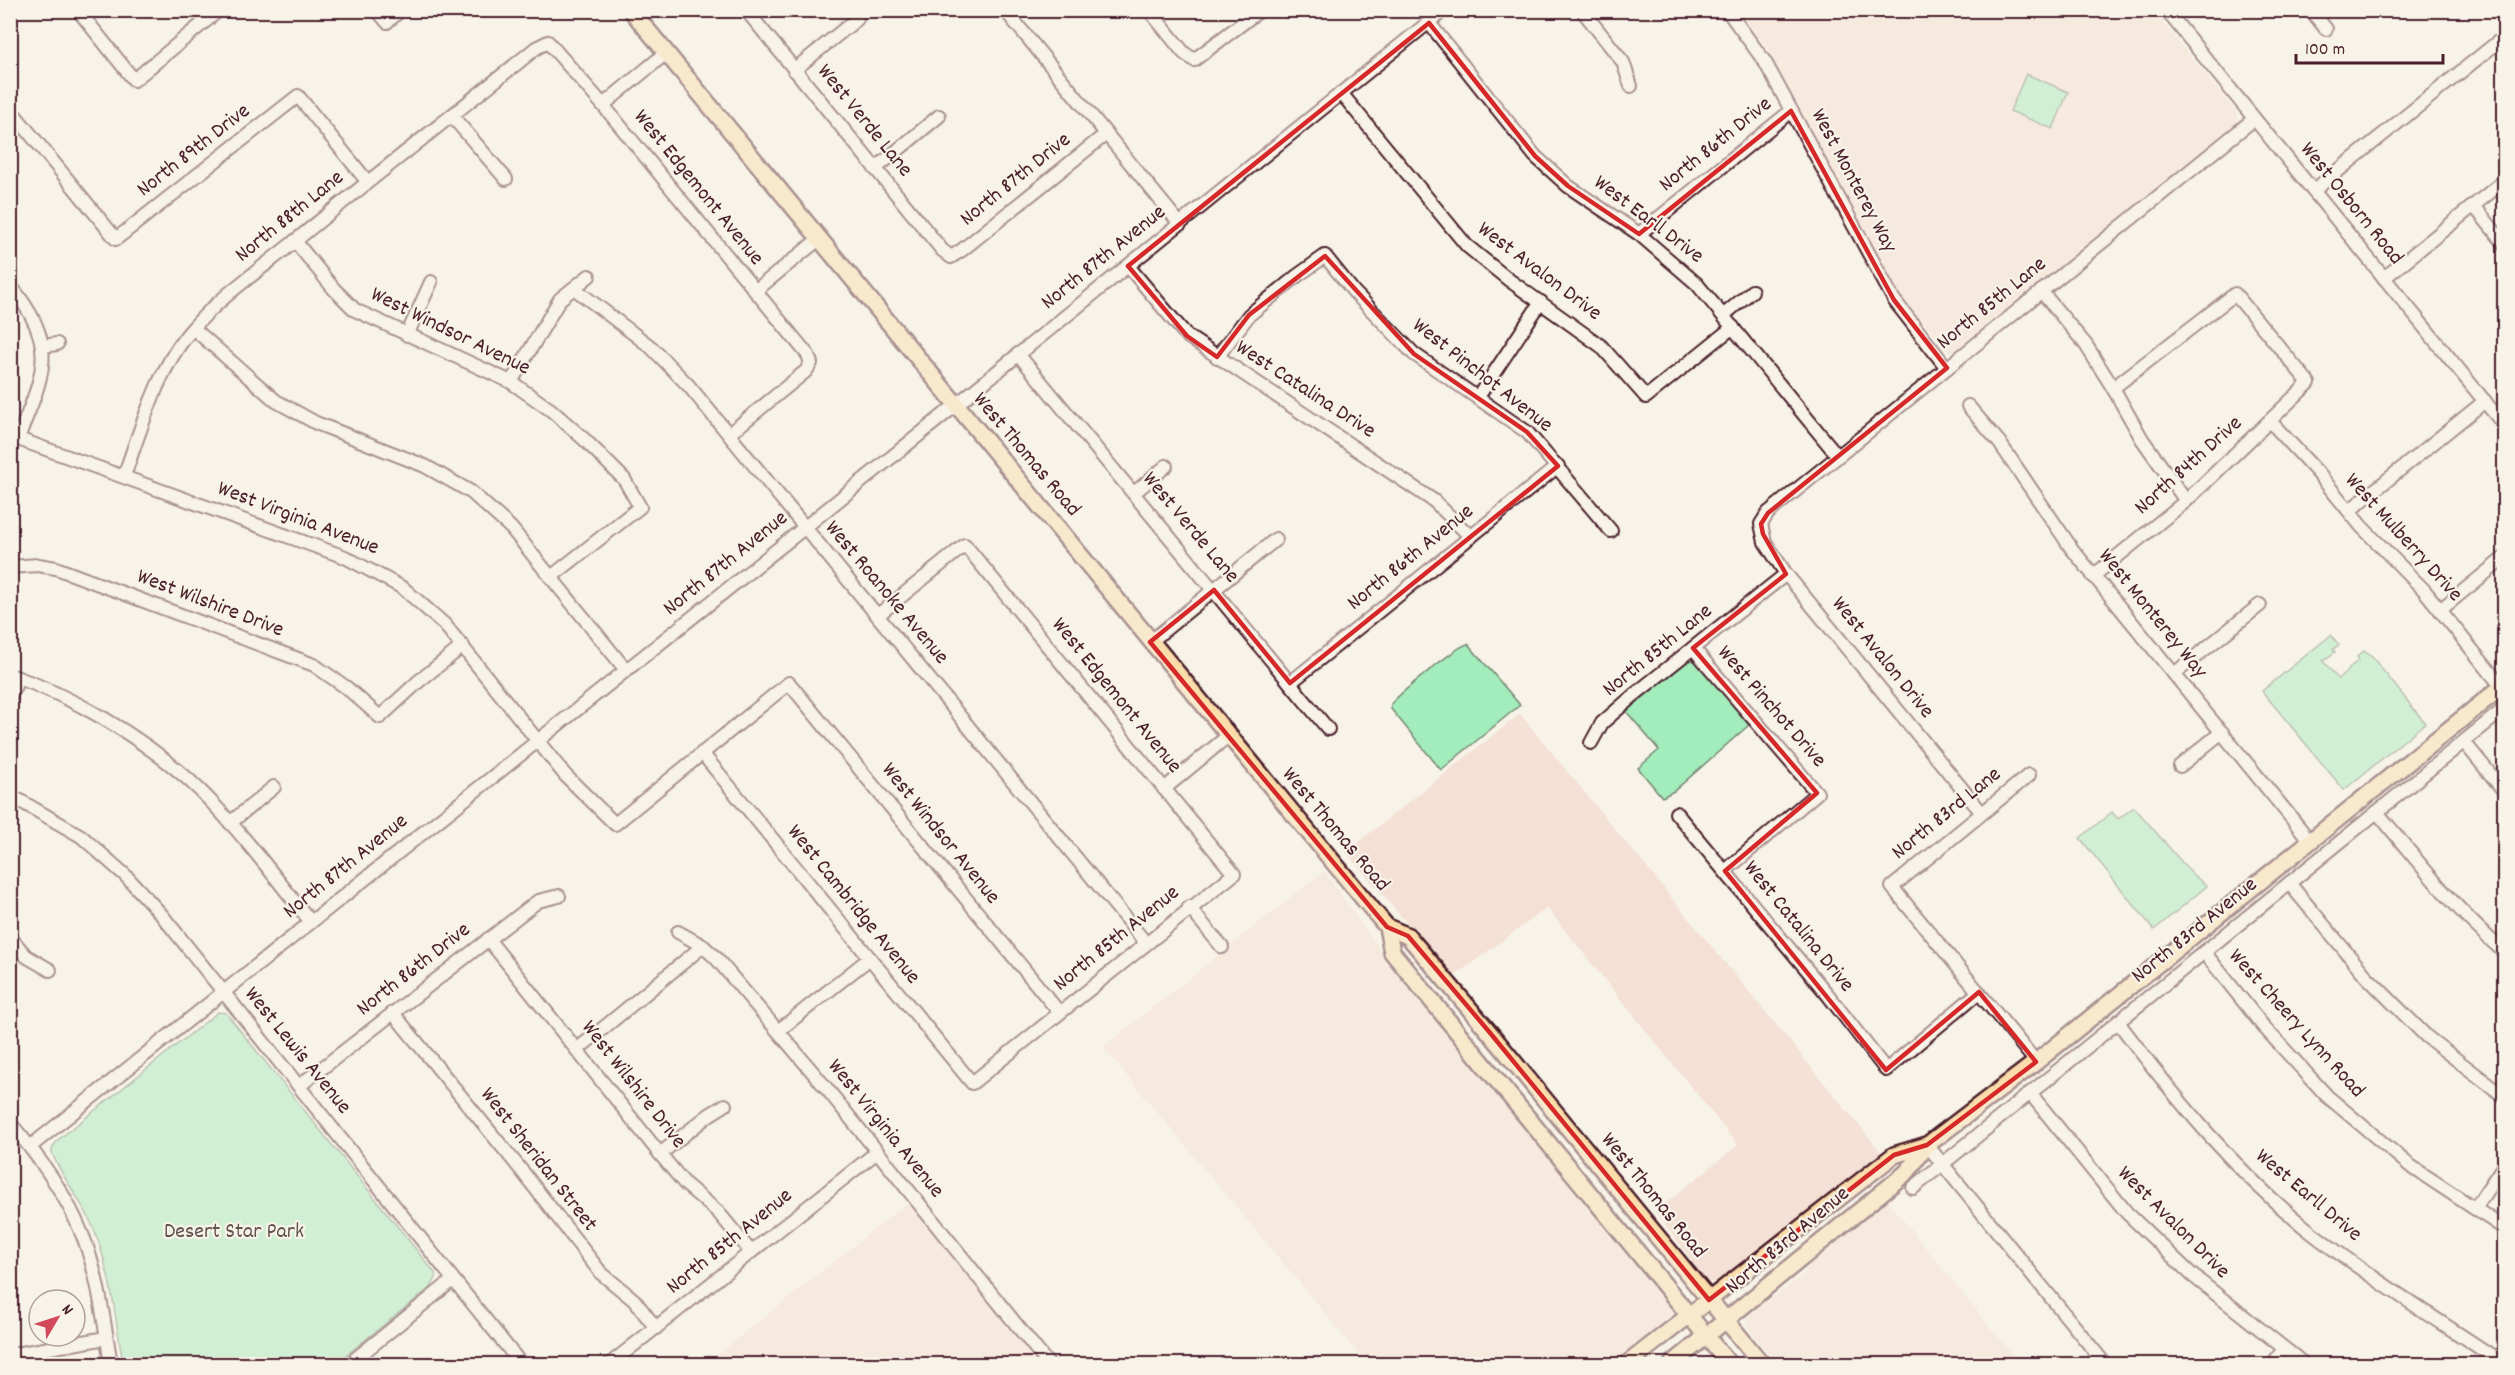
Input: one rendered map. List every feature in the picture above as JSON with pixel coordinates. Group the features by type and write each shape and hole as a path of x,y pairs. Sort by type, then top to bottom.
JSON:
{"main road":[{"name":"West Thomas Road","path":"631,10 1387,927 1408,936 1762,1365"},
{"name":"North 83rd Avenue","path":"1672,1365 1907,1172 1927,1145 2036,1062 2504,686"},
{"name":"West Thomas Road","path":"1387,927 1392,952 1729,1365"},
{"path":"1527,1117 1546,1101"},
{"name":"North 83rd Avenue","path":"1627,1365 1894,1155 1927,1145"}],"street":[{"path":"78,10 134,80 219,10"},
{"path":"377,10 387,22 401,10"},
{"name":"West Verde Lane","path":"746,10 942,250 951,257"},
{"path":"1005,10 1180,224"},
{"path":"1149,10 1184,53 1194,60 1204,55 1260,10"},
{"name":"North 87th Avenue","path":"31,1146 956,406 1444,10"},
{"path":"1582,10 1623,62 1631,86"},
{"name":"West Monterey Way","path":"1727,10 1758,51 1894,300 1947,368"},
{"name":"West Osborn Road","path":"2166,10 2505,425"},
{"path":"2311,10 2326,29"},
{"path":"794,70 857,19"},
{"name":"West Earll Drive","path":"1429,23 1534,156 1568,186 1639,234 1685,271 1724,315 1838,455"},
{"path":"2313,191 2505,37"},
{"name":"West Edgemont Avenue","path":"548,42 603,105 808,355 811,363 806,371 729,434"},
{"name":"North 88th Lane","path":"124,476 154,393 178,348 193,328 236,289 367,181 453,116 536,48 548,42"},
{"path":"603,105 666,53"},
{"name":"West Avalon Drive","path":"1341,93 1467,246 1483,262 1601,346 1646,397 1733,327"},
{"name":"North 89th Drive","path":"10,109 116,239 298,96 367,181"},
{"name":"North 86th Drive","path":"1639,234 1791,111"},
{"path":"453,116 506,180"},
{"path":"875,169 939,117"},
{"name":"North 85th Lane","path":"1761,524 1768,513 1838,455 2254,119"},
{"name":"North 87th Drive","path":"951,257 1106,134"},
{"path":"2384,278 2505,181"},
{"path":"2474,206 2505,243"},
{"path":"755,291 819,239"},
{"name":"West Windsor Avenue","path":"295,241 334,289 355,310 407,335 463,357 512,382 585,440 624,479 640,507 551,577"},
{"name":"West Pinchot Avenue","path":"1217,357 1249,315 1325,256 1354,292 1414,354 1527,432 1611,531"},
{"name":"West Catalina Drive","path":"1128,266 1178,326 1217,357 1434,501 1471,537"},
{"path":"512,382 560,299 590,276"},
{"path":"407,335 431,282"},
{"path":"10,285 38,329 44,346 41,377 14,437"},
{"name":"West Roanoke Avenue","path":"575,289 651,347 689,386 1145,942"},
{"path":"1724,315 1752,291"},
{"path":"2041,291 2086,345 2142,439 2186,501"},
{"name":"North 84th Drive","path":"2094,576 2186,501 2309,383 2235,294 2113,388"},
{"path":"1478,397 1541,302"},
{"path":"193,328 276,401 316,423 425,466 471,492 511,528 626,670"},
{"path":"44,346 57,344"},
{"name":"West Verde Lane","path":"1018,354 1328,729"},
{"path":"2349,511 2485,401"},
{"name":"West Monterey Way","path":"1968,406 1999,442 2072,549 2311,842"},
{"name":"West Mulberry Drive","path":"2270,421 2440,610 2504,686"},
{"name":"West Virginia Avenue","path":"14,437 361,564 403,588 445,625 565,776 615,824 702,753"},
{"path":"1134,493 1166,466"},
{"name":"North 86th Avenue","path":"1290,683 1558,466"},
{"name":"West Avalon Drive","path":"1761,524 1765,542 1786,574 1982,813"},
{"path":"1150,642 1276,539"},
{"name":"West Edgemont Avenue","path":"878,615 965,545 1234,874"},
{"path":"2440,610 2505,558"},
{"name":"West Wilshire Drive","path":"10,567 38,565 56,568 314,665 347,688 380,717 418,681 463,646"},
{"name":"North 85th Lane","path":"1591,743 1602,723 1634,695 1786,574"},
{"path":"2174,674 2260,605"},
{"name":"West Pinchot Drive","path":"1693,648 1817,794 1725,871"},
{"path":"10,698 14,676 81,707 140,741 188,780 230,823 311,922"},
{"name":"West Windsor Avenue","path":"702,753 789,683 1059,1012"},
{"name":"North 83rd Avenue","path":"1913,1188 2505,709"},
{"path":"2180,766 2222,732"},
{"path":"1164,789 1228,736"},
{"path":"2464,742 2505,791"},
{"name":"West Cambridge Avenue","path":"702,753 972,1083"},
{"name":"North 83rd Lane","path":"1979,992 1892,887 2029,775"},
{"path":"230,823 274,787"},
{"name":"West Lewis Avenue","path":"10,795 81,836 125,875 161,914 521,1365"},
{"path":"2378,812 2433,881 2469,921 2505,952"},
{"name":"West Catalina Drive","path":"1676,813 1828,995 1886,1070 1979,992"},
{"name":"North 85th Avenue","path":"972,1083 1145,942 1234,874"},
{"path":"2289,883 2366,976 2427,1037 2505,1096"},
{"name":"North 86th Drive","path":"299,1086 538,901 559,896"},
{"path":"1189,907 1222,947"},
{"name":"West Virginia Avenue","path":"678,932 703,946 716,958 877,1152 1048,1365"},
{"path":"10,937 26,956 50,970"},
{"name":"West Wilshire Drive","path":"488,939 685,1184 718,1212 751,1252"},
{"path":"578,1049 703,946"},
{"name":"West Cheery Lynn Road","path":"2204,952 2263,1026 2328,1096 2409,1165 2505,1228"},
{"path":"778,1031 870,958"},
{"path":"1979,992 2036,1062"},
{"name":"West Sheridan Street","path":"393,1013 522,1171 600,1273 634,1300 656,1328"},
{"name":"West Earll Drive","path":"2118,1022 2160,1078 2215,1141 2260,1187 2303,1225 2406,1299 2504,1365"},
{"name":"West Avalon Drive","path":"2030,1093 2127,1213 2192,1275 2304,1365"},
{"path":"660,1154 725,1105"},
{"path":"10,1123 31,1146 67,1202 84,1239 97,1286 111,1365"},
{"path":"1927,1145 2105,1365"},
{"name":"North 85th Avenue","path":"610,1365 877,1152"},
{"path":"2475,1208 2505,1165"},
{"path":"352,1364 453,1280"},
{"path":"10,1355 106,1338"},
{"path":"2273,1365 2283,1350"}],"highlighted area":[{"path":"1429,23 1535,156 1568,186 1639,234 1791,111 1894,300 1947,368 1768,513 1761,524 1763,534 1786,574 1693,648 1817,793 1725,871 1886,1070 1979,992 2036,1062 1927,1145 1894,1155 1709,1300 1408,936 1387,927 1150,642 1214,590 1290,683 1558,466 1527,432 1414,354 1325,256 1249,315 1217,357 1187,336 1128,266"}],"shaded area":[{"path":"1738,11 2153,11 2239,118 2237,122 1954,351 1949,352 1899,293 1765,45"},
{"path":"1520,714 1881,1152 1716,1283 1704,1281 1655,1212 1738,1145 1547,908 1453,977 1346,852"},
{"path":"1324,871 1383,954 1527,1128 1669,1306 1671,1316 1667,1324 1616,1364 1367,1364 1103,1047"},
{"path":"1887,1200 2020,1364 1778,1364 1750,1331 1746,1320 1750,1311 1803,1275 1811,1263"},
{"path":"908,1202 1037,1364 706,1364"}],"green space":[{"path":"2026,74 2068,92 2053,129 2010,111"},
{"path":"2331,635 2339,645 2333,649 2335,652 2323,661 2338,679 2359,660 2357,657 2364,651 2373,658 2425,723 2344,790 2262,691"},
{"path":"1468,644 1520,705 1441,770 1391,709 1391,704 1441,661"},
{"path":"1693,660 1699,663 1749,725 1674,791 1662,797 1638,768 1659,750 1626,711 1687,662"},
{"path":"2134,807 2192,874 2207,886 2154,930 2080,838 2112,812 2118,819"},
{"name":"Desert Star Park","path":"218,1012 226,1013 435,1273 436,1278 431,1287 335,1364 123,1364 111,1289 102,1252 88,1216 53,1156 53,1148 59,1139"}]}
